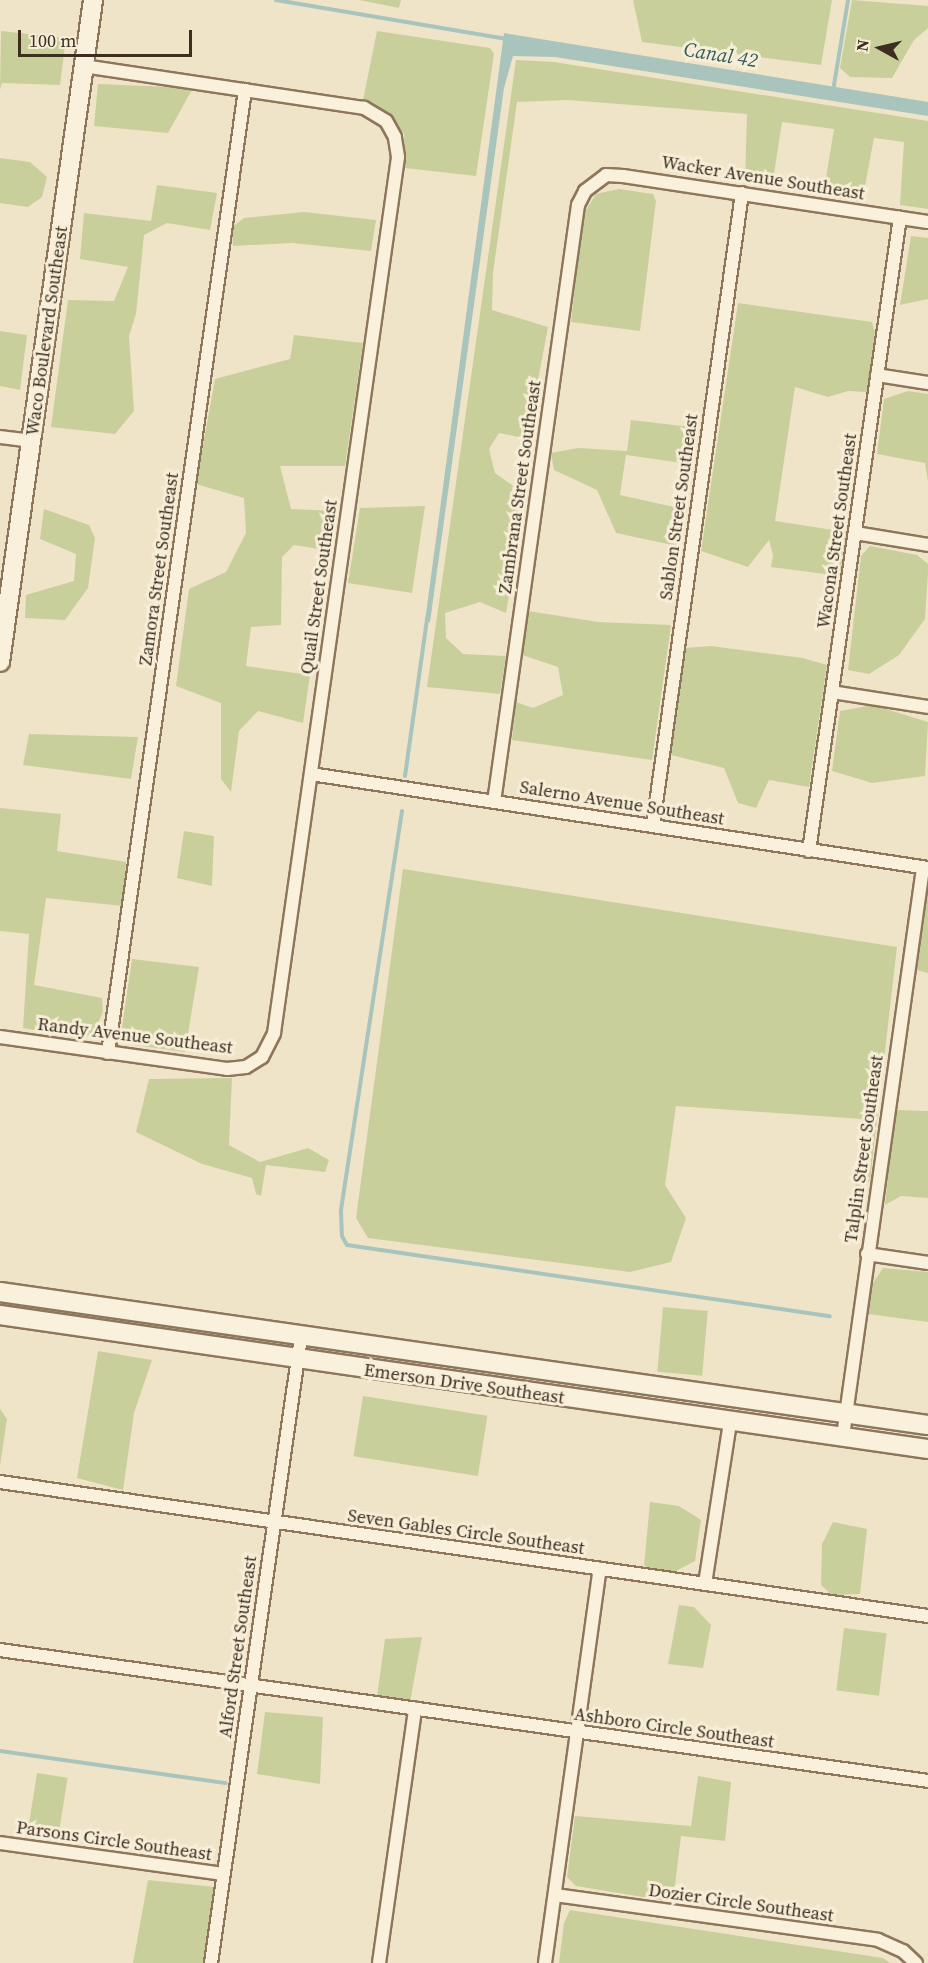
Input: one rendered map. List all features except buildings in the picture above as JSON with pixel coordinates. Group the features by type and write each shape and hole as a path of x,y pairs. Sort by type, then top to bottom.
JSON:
{"street":[{"name":"Waco Boulevard Southeast","path":"0,662 93,0"},
{"path":"84,66 245,90"},
{"name":"Quail Street Southeast","path":"245,90 364,108 386,121 396,137 398,157 274,1033 262,1057"},
{"name":"Zamora Street Southeast","path":"108,1053 245,90"},
{"name":"Wacker Avenue Southeast","path":"594,182 606,175 623,176 928,222"},
{"name":"Zambrana Street Southeast","path":"494,802 578,205 594,182"},
{"name":"Sablon Street Southeast","path":"652,825 742,193"},
{"name":"Wacona Street Southeast","path":"809,851 900,217"},
{"path":"877,375 928,383"},
{"path":"0,437 32,441"},
{"path":"855,533 928,545"},
{"path":"832,692 928,707"},
{"name":"Salerno Avenue Southeast","path":"311,774 926,868"},
{"name":"Talplin Street Southeast","path":"843,1436 867,1254 926,868"},
{"name":"Randy Avenue Southeast","path":"0,1037 227,1069 246,1067 262,1057"},
{"path":"867,1254 928,1263"},
{"name":"Emerson Drive Southeast","path":"0,1292 301,1337 928,1425"},
{"name":"Emerson Drive Southeast","path":"0,1315 297,1360 928,1449"},
{"name":"Alford Street Southeast","path":"211,1963 301,1337"},
{"path":"705,1584 730,1422"},
{"name":"Seven Gables Circle Southeast","path":"0,1482 928,1616"},
{"path":"544,1963 600,1569"},
{"name":"Ashboro Circle Southeast","path":"0,1650 928,1781"},
{"path":"379,1963 415,1709"},
{"name":"Parsons Circle Southeast","path":"0,1843 223,1874"},
{"name":"Dozier Circle Southeast","path":"555,1895 878,1940 903,1951 916,1963"}],"green space":[{"path":"359,0 401,0 399,8"},
{"path":"633,0 832,0 821,65 642,42"},
{"path":"852,0 928,6 928,28 914,40 892,78 850,77 840,68"},
{"path":"1,31 66,38 60,85 2,83 0,90"},
{"path":"377,31 490,48 494,54 476,176 405,168 404,133 386,113 363,100"},
{"path":"516,60 554,62 928,121 928,209 900,205 904,142 874,138 862,202 823,196 834,129 782,122 772,187 745,183 747,114 568,100 517,102 493,273 492,310 548,327 533,407 534,431 528,439 499,433 489,449 495,473 520,491 522,516 506,613 480,602 445,613 446,638 463,654 506,656 500,694 427,687"},
{"path":"98,84 193,88 168,133 94,126"},
{"path":"0,158 30,162 47,177 42,197 28,207 0,203"},
{"path":"157,185 217,193 210,230 167,223 144,235 136,314 129,336 134,411 115,434 51,427 68,300 114,301 128,267 80,259 84,213 151,221"},
{"path":"619,189 653,194 656,201 640,331 571,322 583,215 596,194"},
{"path":"304,212 376,220 371,251 292,243 233,246 232,227 244,218"},
{"path":"911,236 928,238 928,299 900,305"},
{"path":"738,303 872,322 875,333 867,392 848,391 828,397 795,387 775,521 846,532 840,576 771,567 773,555 769,540 748,567 701,551"},
{"path":"0,331 27,335 20,390 0,386"},
{"path":"294,335 363,343 345,466 280,466 291,509 336,511 332,551 294,545 282,557 281,625 251,627 246,666 310,675 303,723 258,711 239,731 231,792 221,779 221,703 176,686 189,589 226,572 246,533 244,498 196,484 215,379 290,359"},
{"path":"908,391 928,394 928,482 925,463 877,454 884,399"},
{"path":"631,420 691,427 694,432 690,464 626,455 620,495 683,509 677,546 616,533 597,490 554,470 551,453 578,448 627,451"},
{"path":"425,506 412,593 348,583 360,508"},
{"path":"44,509 89,525 95,538 88,588 65,620 25,618 26,595 74,581 76,554 40,539"},
{"path":"870,546 917,555 928,564 928,572 925,619 899,655 869,674 848,670 861,556"},
{"path":"528,611 598,622 671,625 652,760 512,740 516,702 533,708 563,695 558,667 522,655"},
{"path":"711,646 803,658 827,665 809,787 769,780 756,808 738,803 724,768 671,755 684,648"},
{"path":"873,705 928,722 925,776 872,783 832,771 840,711"},
{"path":"29,734 138,737 131,779 23,765"},
{"path":"0,808 61,814 57,851 126,862 123,906 46,898 34,985 102,998 103,1012 93,1034 77,1038 23,1028 29,934 0,931"},
{"path":"184,831 214,836 212,886 177,878"},
{"path":"403,869 897,947 870,1181 855,1188 862,1119 676,1106 665,1185 686,1218 671,1262 630,1272 368,1238 356,1218"},
{"path":"928,892 928,973 917,970"},
{"path":"132,959 199,967 185,1052 135,1045 122,1027"},
{"path":"232,1078 229,1145 260,1162 308,1148 329,1160 325,1172 266,1165 261,1196 256,1194 252,1178 202,1164 136,1132 149,1079"},
{"path":"895,1110 928,1111 928,1198 901,1196 885,1205"},
{"path":"883,1268 928,1272 928,1322 868,1314 869,1289"},
{"path":"663,1307 708,1311 702,1376 657,1372"},
{"path":"98,1351 152,1360 134,1413 123,1490 77,1478"},
{"path":"363,1396 487,1416 478,1476 353,1456"},
{"path":"0,1409 7,1419 0,1466"},
{"path":"650,1502 679,1506 701,1520 695,1561 672,1573 644,1566"},
{"path":"833,1522 867,1529 860,1594 832,1595 821,1585 822,1544"},
{"path":"679,1605 694,1607 711,1625 703,1668 668,1664"},
{"path":"844,1628 887,1633 879,1696 836,1691"},
{"path":"422,1637 410,1702 377,1696 385,1639"},
{"path":"265,1712 323,1717 320,1784 257,1774"},
{"path":"37,1773 68,1778 58,1840 27,1835"},
{"path":"698,1776 731,1782 725,1841 681,1836 673,1902 576,1886 567,1877 575,1816 691,1826"},
{"path":"148,1880 215,1887 204,1963 133,1963"},
{"path":"570,1910 883,1958 890,1963 559,1963 564,1923"}],"water":[{"path":"504,33 928,102 928,116 555,57 513,56 504,88 430,622 425,621"}],"waterway":[{"path":"276,0 507,39"},
{"path":"833,91 848,0"},
{"path":"405,776 427,619"},
{"path":"402,811 341,1211 342,1236 347,1245 830,1316"},
{"path":"0,1751 226,1783"}],"water label":[{"name":"Canal 42","path":"721,55"}]}
